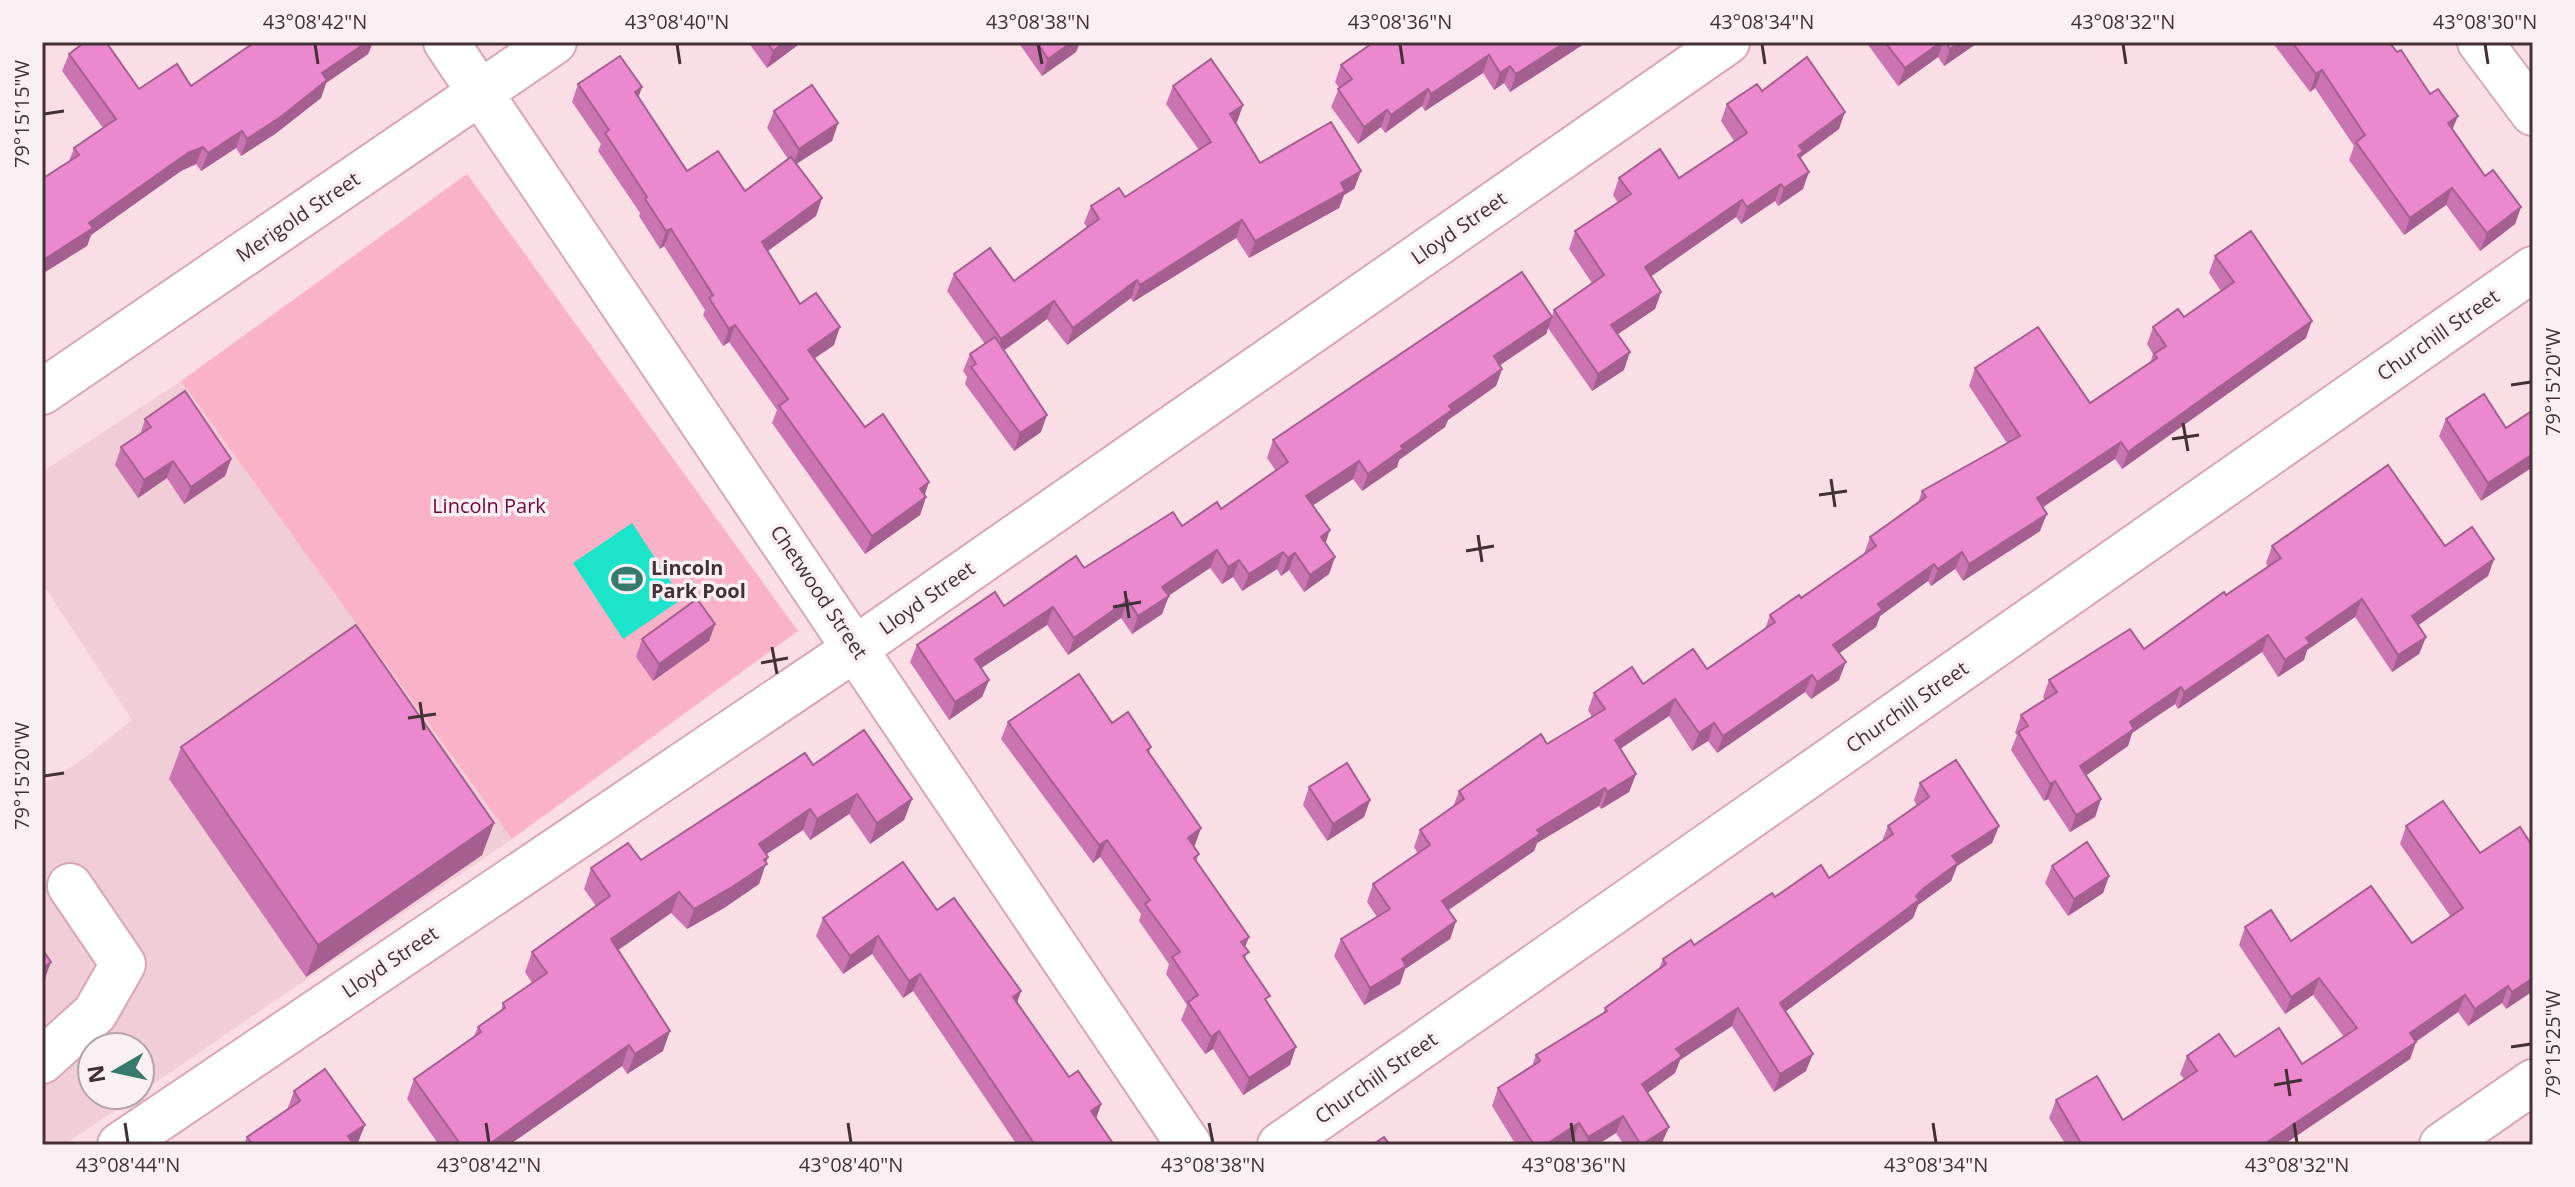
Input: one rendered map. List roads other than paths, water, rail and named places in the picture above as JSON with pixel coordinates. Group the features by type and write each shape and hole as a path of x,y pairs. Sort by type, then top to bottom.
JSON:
{"street":[{"name":"Chetwood Street","path":"446,42 1189,1145"},
{"name":"Merigold Street","path":"42,392 554,42"},
{"name":"Lloyd Street","path":"120,1145 856,648 1727,42"},
{"path":"2480,42 2533,113"},
{"name":"Churchill Street","path":"1280,1145 2533,269"},
{"path":"42,1061 95,1013 123,964 70,886"},
{"path":"2442,1145 2533,1082"}],"place":[{"name":"Lincoln Park Pool","path":"627,579"}],"park label":[{"name":"Lincoln Park","path":"489,506"}]}
